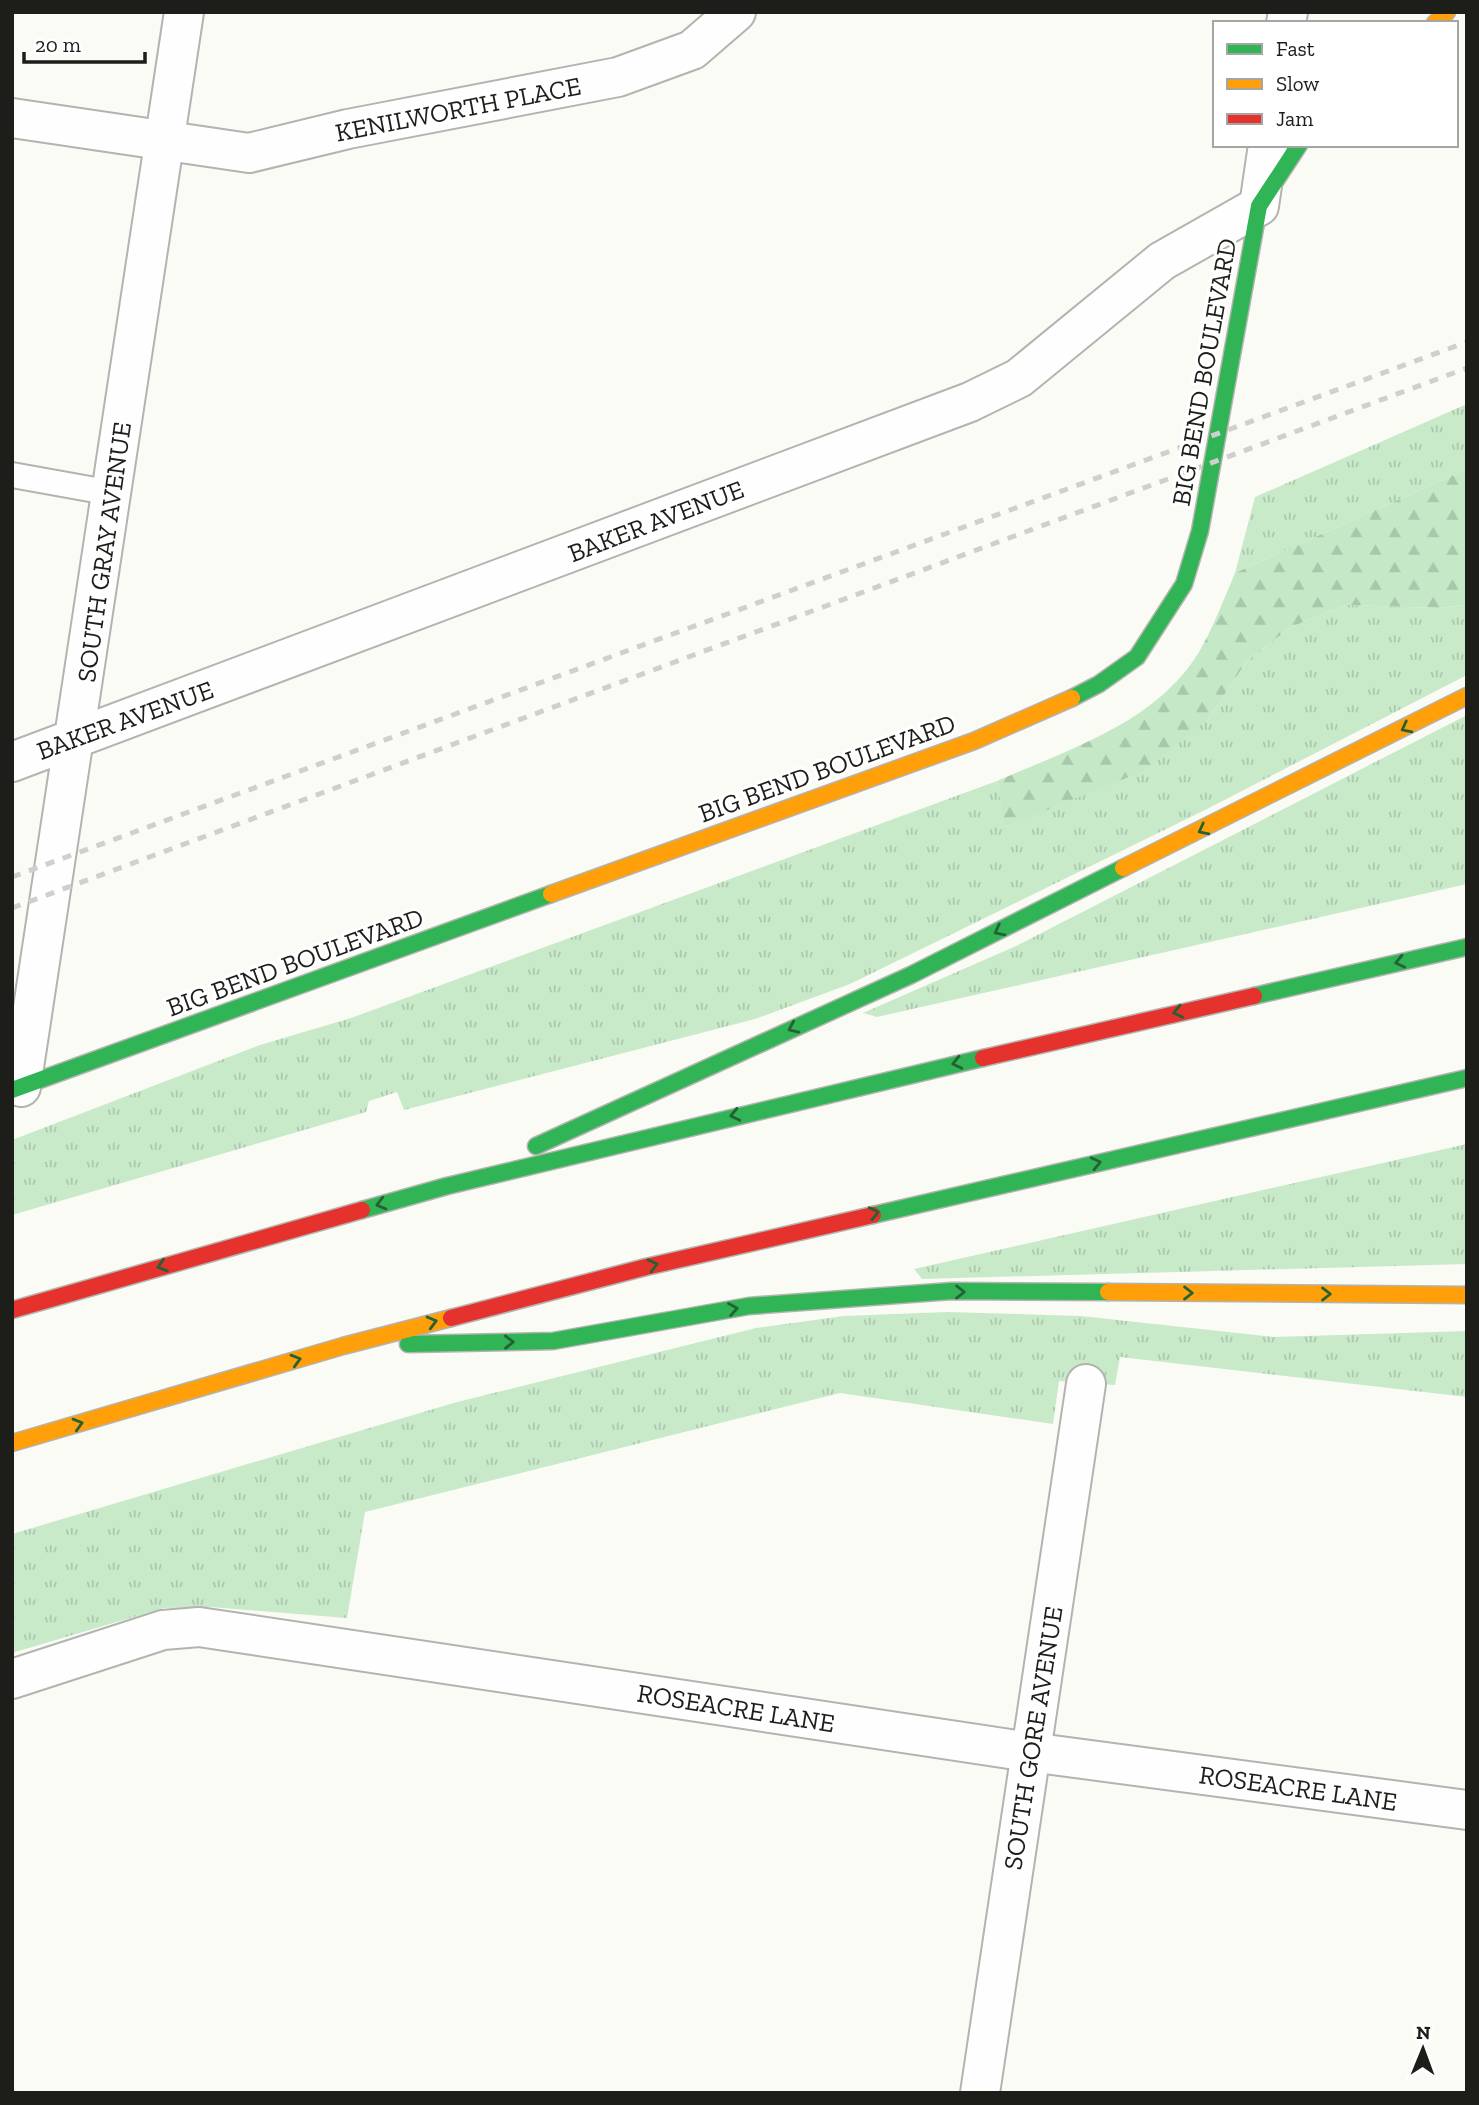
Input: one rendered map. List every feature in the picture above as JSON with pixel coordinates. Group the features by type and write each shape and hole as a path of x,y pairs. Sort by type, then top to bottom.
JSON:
{"main road":[{"name":"BIG BEND BOULEVARD","path":"17,1089 974,741 1052,708 1099,684 1137,657 1184,584 1200,531 1259,206 1297,147"},
{"path":"447,1186 911,975 1467,696"},
{"path":"12,1310 447,1186 804,1099 1467,947"},
{"path":"12,1443 343,1346 660,1263 1467,1077"},
{"path":"343,1346 553,1341 749,1306 952,1291 1467,1295"}],"street":[{"name":"SOUTH GRAY AVENUE","path":"17,1089 76,740 184,12"},
{"name":"KENILWORTH PLACE","path":"12,118 249,153 348,130 618,77 692,50 732,14"},
{"path":"1259,206 1268,147"},
{"name":"BAKER AVENUE","path":"12,762 970,402 1018,378 1162,261 1259,206"},
{"name":"SOUTH GORE AVENUE","path":"980,2093 1086,1384"},
{"name":"ROSEACRE LANE","path":"12,1678 163,1630 199,1627 1030,1752 1467,1810"}],"lane":[{"path":"12,475 112,494"}],"green space":[{"path":"1467,404 1467,469 1235,573 1255,497"},
{"path":"1467,469 1467,605 1438,608 1346,605 1291,627 1247,661 1207,720 1146,770 1005,827 997,781 1109,731 1159,698 1181,677 1199,652 1235,573"},
{"path":"1346,605 1438,608 1467,605 1467,675 1205,810 850,984 755,1019 404,1110 397,1092 369,1101 366,1112 12,1215 12,1140 260,1045 351,1018 997,781 1006,827 1207,720 1247,661 1291,627"},
{"path":"1467,715 1467,884 877,1017 863,1013 1016,946"},
{"path":"1467,1144 1467,1264 922,1279 914,1269"},
{"path":"947,1312 1081,1316 1274,1337 1467,1331 1467,1397 1120,1357 1115,1385 1059,1381 1053,1424 840,1393 365,1512 347,1618 211,1607 164,1608 12,1653 12,1534 457,1402 756,1328 844,1316"}],"railway":[{"path":"12,877 1467,342"},
{"path":"12,908 1467,368"}],"traffic: fast":[{"path":"1072,698 1099,684 1137,657 1184,584 1200,531 1259,206 1298,147"},
{"path":"536,1146 911,975 1123,868"},
{"path":"12,1090 551,894"},
{"path":"1254,996 1467,947"},
{"path":"362,1210 447,1186 983,1058"},
{"path":"873,1215 1467,1078"},
{"path":"408,1344 553,1341 749,1306 952,1291 1108,1292"}],"traffic: slow":[{"path":"1437,21 1447,12"},
{"path":"1123,868 1467,696"},
{"path":"551,894 974,741 1072,698"},
{"path":"1108,1292 1467,1295"},
{"path":"12,1443 343,1346 451,1318"}],"traffic: jam":[{"path":"983,1058 1254,996"},
{"path":"12,1310 362,1210"},
{"path":"451,1318 646,1267 873,1215"}]}
